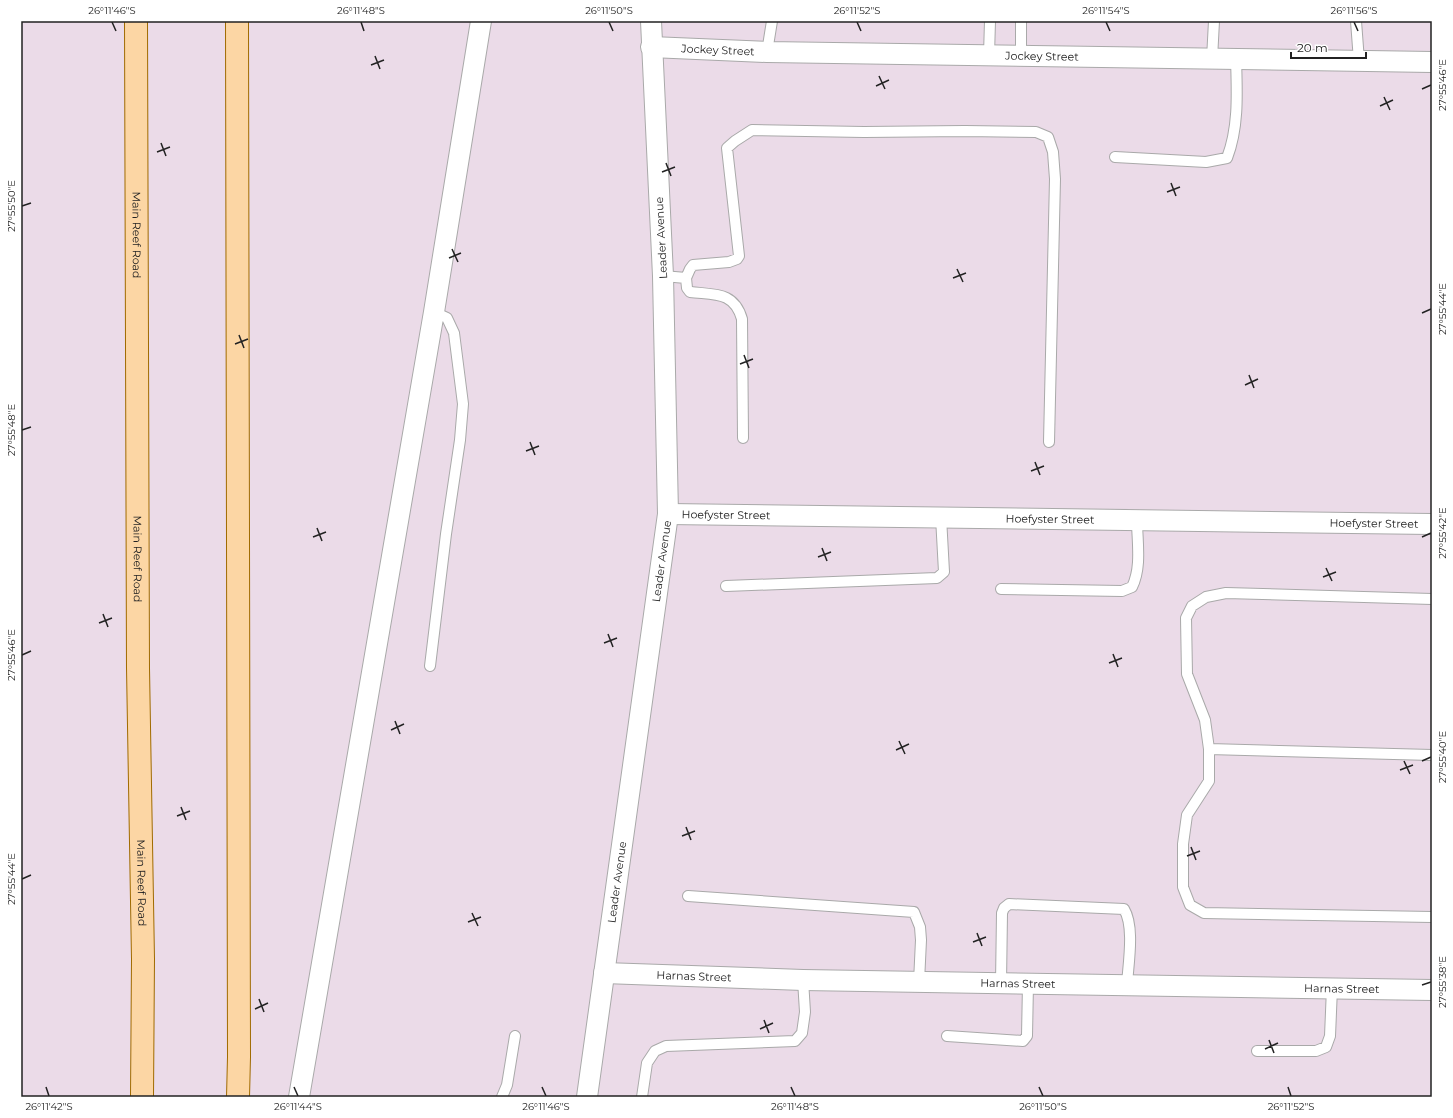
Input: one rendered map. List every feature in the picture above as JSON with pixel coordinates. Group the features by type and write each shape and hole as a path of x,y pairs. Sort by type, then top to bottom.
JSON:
{"main road":[{"name":"Main Reef Road","path":"136,21 138,668 143,959 142,1097"},
{"path":"237,21 240,1049 238,1097"}],"street":[{"path":"301,1097 434,312 480,21"},
{"name":"Leader Avenue","path":"587,1097 668,514 663,276 650,21"},
{"name":"Jockey Street","path":"651,47 767,52 1432,62"},
{"name":"Hoefyster Street","path":"668,514 1432,524"},
{"name":"Harnas Street","path":"604,973 803,980 1432,990"}],"lane":[{"path":"767,52 772,21"},
{"path":"989,55 990,21"},
{"path":"1021,21 1021,56"},
{"path":"1212,59 1214,21"},
{"path":"1356,21 1359,61"},
{"path":"1115,157 1206,162 1227,158 1231,148 1235,126 1237,98 1236,59"},
{"path":"743,438 742,319 740,311 732,300 725,297 690,292 687,288 686,278 693,265 729,262 737,259 739,256 727,148 735,140 752,130 864,132 965,131 1036,132 1048,137 1053,152 1055,179 1049,442"},
{"path":"663,276 686,278"},
{"path":"430,666 446,534 460,440 463,404 454,333 447,318 434,312"},
{"path":"726,586 937,578 944,572 941,518"},
{"path":"1001,589 1122,591 1132,587 1135,581 1138,559 1137,520"},
{"path":"1432,599 1226,594 1206,597 1192,606 1186,618 1187,674 1205,720 1209,749 1209,782 1187,815 1182,844 1183,887 1190,905 1204,913 1432,917"},
{"path":"1209,749 1432,755"},
{"path":"688,896 914,912 920,927 921,940 919,982"},
{"path":"1001,983 1002,913 1004,908 1009,904 1124,909 1128,915 1130,942 1127,985"},
{"path":"642,1097 647,1063 655,1051 666,1046 795,1041 802,1033 805,1012 803,980"},
{"path":"947,1036 1023,1041 1028,1036 1028,984"},
{"path":"1257,1051 1316,1050 1326,1047 1330,1036 1332,988"},
{"path":"502,1097 507,1085 515,1036"}],"shaded area":[{"path":"21,21 1432,21 1432,1097 21,1097"}]}
